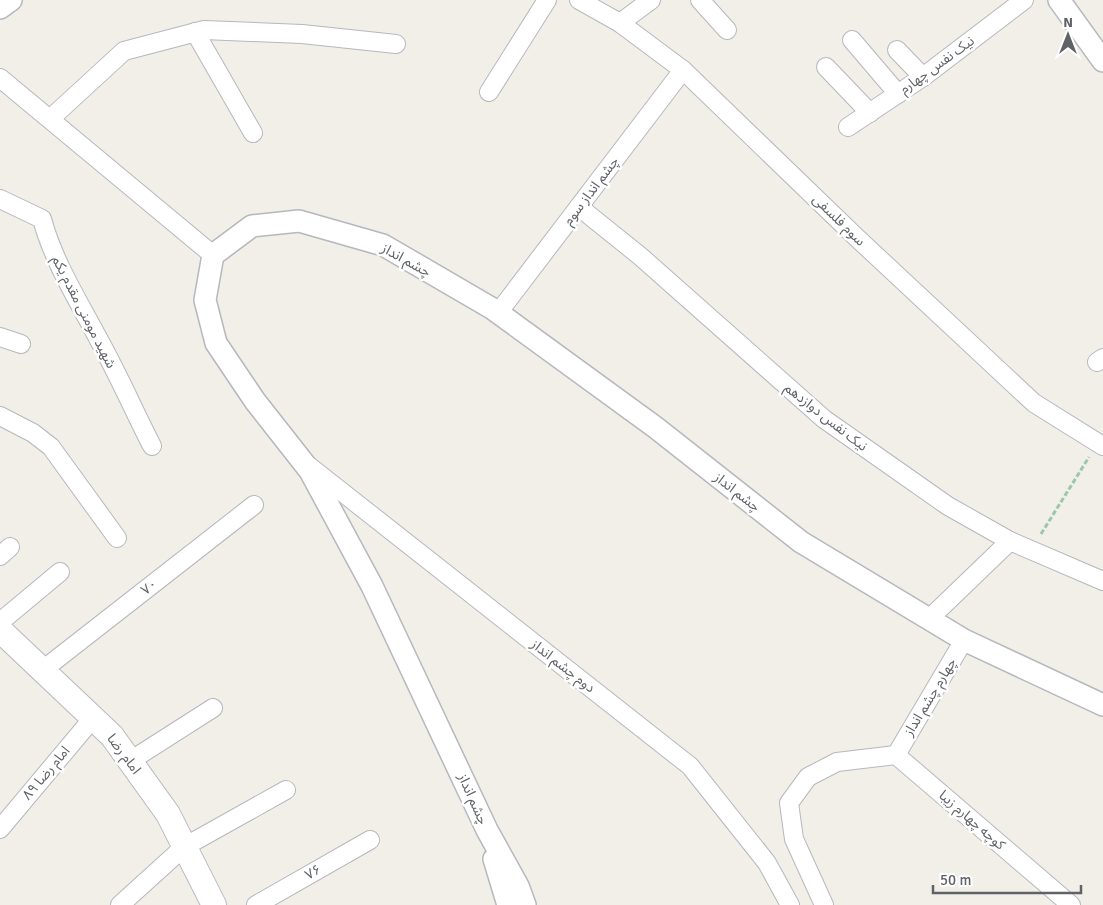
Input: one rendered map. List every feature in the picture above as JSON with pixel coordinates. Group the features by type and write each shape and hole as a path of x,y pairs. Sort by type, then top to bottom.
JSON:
{"main road":[{"name":"امام رضا","path":"0,630 44,669 112,736 168,814 214,905"}],"street":[{"path":"0,8 11,0"},
{"path":"489,92 547,0"},
{"name":"سوم فلسفی","path":"579,0 620,23 683,70 856,237 1034,403 1100,445"},
{"path":"620,23 650,0"},
{"path":"700,0 727,30"},
{"name":"نیک نفس چهارم","path":"848,127 923,77 1024,0"},
{"path":"1059,0 1103,61"},
{"path":"50,120 124,51 204,30 302,34 396,44"},
{"path":"195,32 252,133"},
{"path":"852,40 898,94"},
{"path":"897,50 923,77"},
{"path":"826,67 870,113"},
{"name":"چشم انداز سوم","path":"498,313 683,70"},
{"path":"0,78 213,255"},
{"name":"شهید مومنی مقدم یکم","path":"0,199 42,219 47,238 64,279 100,340 152,446"},
{"name":"نیک نفس دوازدهم","path":"579,207 640,256 824,419 948,506 1010,540 1103,581"},
{"name":"چشم انداز","path":"525,905 518,886 487,830 372,586 310,471 255,401 216,343 205,300 213,255 252,226 299,221 383,245 498,313 654,427 801,542 964,640 1103,705"},
{"path":"0,337 21,344"},
{"path":"0,416 33,433 51,446 117,538"},
{"name":"دوم چشم انداز","path":"301,460 690,766 766,863 790,905"},
{"name":"۷۰","path":"44,669 254,505"},
{"path":"930,618 1010,540"},
{"path":"0,622 60,572"},
{"name":"چهارم چشم انداز","path":"896,755 964,640"},
{"path":"130,761 213,708"},
{"name":"امام رضا ۸۹","path":"0,829 93,718"},
{"path":"824,905 794,839 789,803 808,777 837,762 896,755"},
{"name":"کوچه چهارم زیبا","path":"896,755 1071,905"},
{"path":"120,905 184,847 286,790"},
{"name":"چشم انداز","path":"487,830 502,891 508,905"},
{"name":"۷۶","path":"256,905 370,840"}],"path":[{"path":"1031,550 1100,445"}]}
